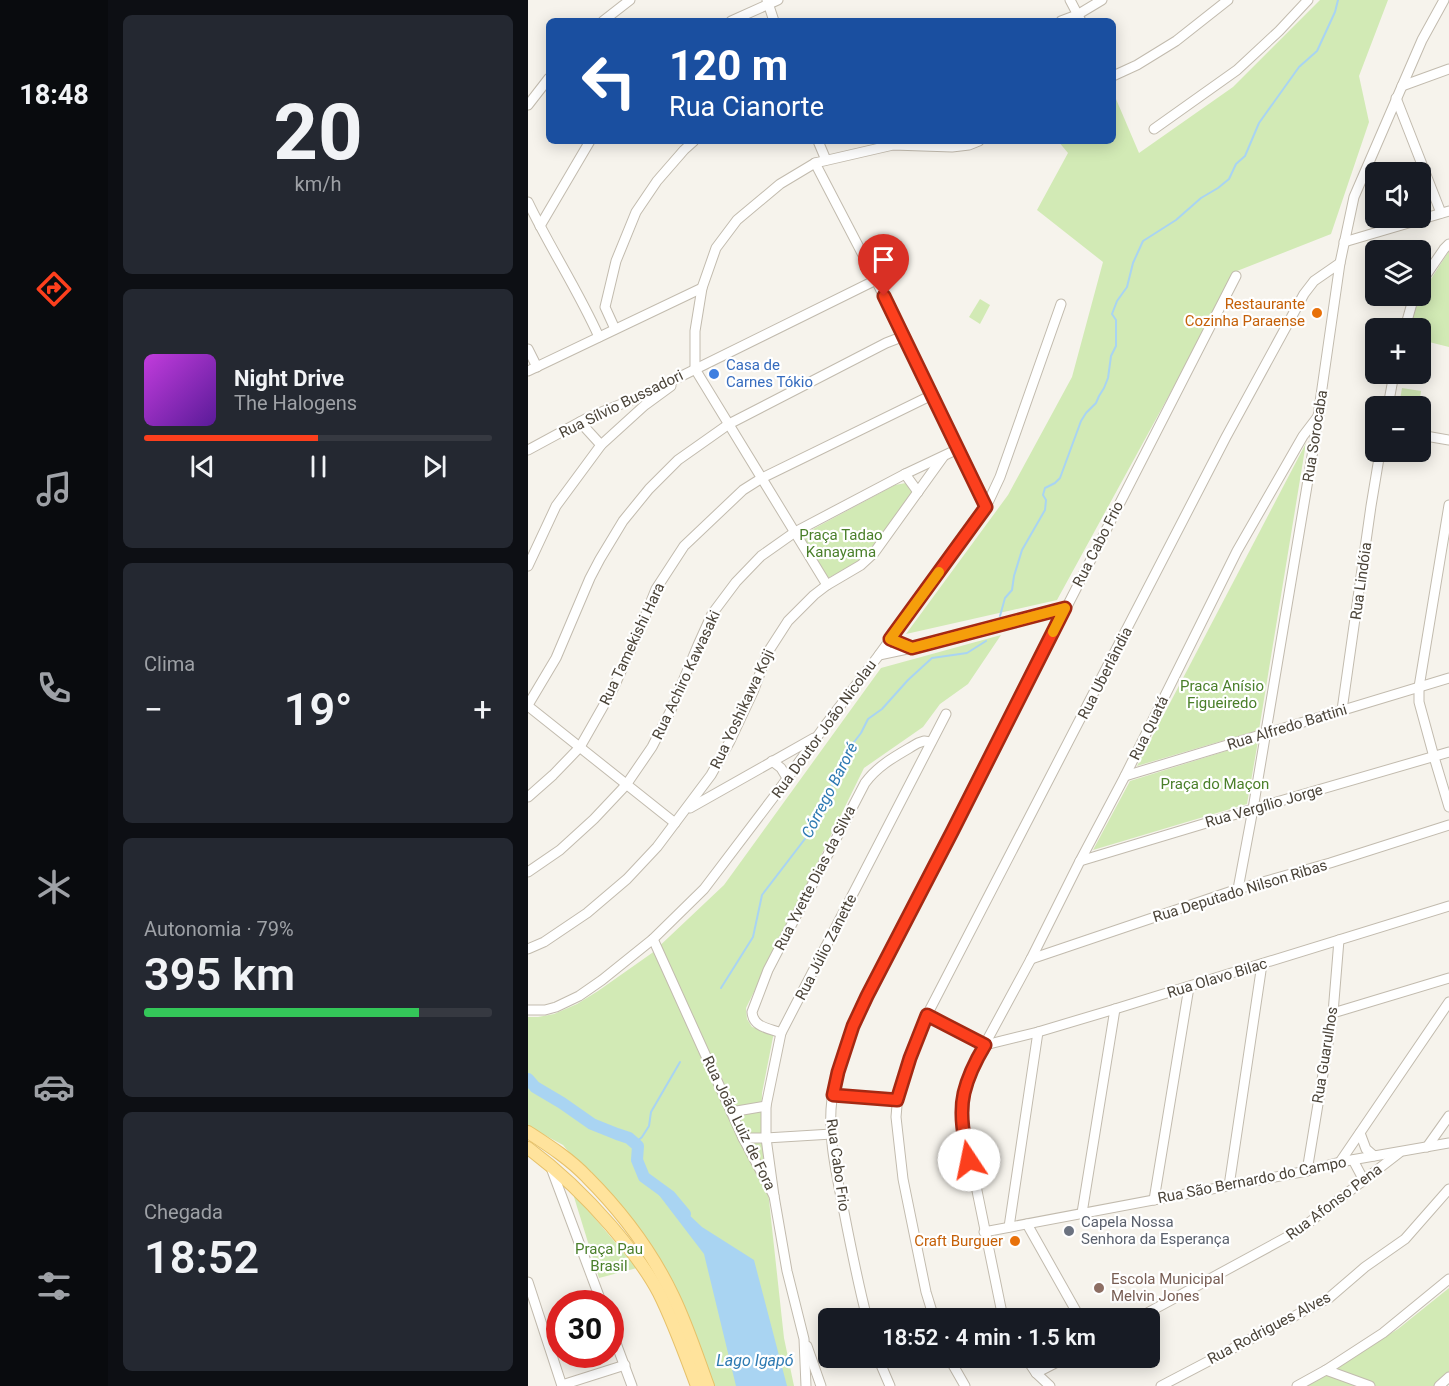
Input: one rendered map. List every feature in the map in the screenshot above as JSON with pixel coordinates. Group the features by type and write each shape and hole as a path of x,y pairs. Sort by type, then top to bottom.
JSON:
{"main road":[{"path":"528,1132 586,1176 639,1239 673,1296 708,1386"},
{"path":"528,1148 549,1163 587,1198 645,1269 670,1315 697,1386"}],"street":[{"path":"607,18 630,0"},
{"path":"737,18 767,2 778,0"},
{"path":"1070,0 1079,18 1102,0"},
{"path":"1116,75 1137,65 1176,41 1228,0"},
{"path":"1154,129 1238,70 1308,0"},
{"name":"Rua Sorocaba","path":"1238,889 1314,444 1340,262 1354,197 1422,40 1444,0"},
{"path":"767,2 773,18"},
{"path":"1402,86 1449,69"},
{"path":"528,105 546,82"},
{"path":"1344,242 1445,212 1396,98"},
{"path":"540,226 588,144"},
{"path":"615,329 605,307 616,261 636,212 657,181 691,144"},
{"path":"819,144 826,160"},
{"path":"827,585 694,369 695,331 702,288 716,248 737,220 780,183 815,163 893,145 952,147 972,144"},
{"path":"815,163 904,336 986,507"},
{"path":"528,202 599,337"},
{"path":"1431,268 1449,244"},
{"name":"Rua Uberlândia","path":"931,1308 903,1179 897,1137 897,1100 910,1058 927,1015 1226,437 1304,294 1314,281 1340,262"},
{"name":"Rua Cabo Frio","path":"865,1308 840,1190 831,1120 838,1072 853,1026 1236,276"},
{"name":"Rua Sílvio Bussadori","path":"528,450 589,417 642,401 694,369 876,280"},
{"path":"528,349 532,369 702,288"},
{"name":"Rua Doutor João Nicolau","path":"528,1010 545,1010 556,1007 579,996 654,939 704,890 986,507 1000,477 1061,304"},
{"path":"588,313 605,307"},
{"path":"675,823 528,706 556,658 600,559 624,521 649,489 678,460 729,424 886,343 904,336"},
{"name":"Rua Tamekishi Hara","path":"528,796 553,775 580,747 613,689 656,589 684,546 743,490 762,478 932,395"},
{"path":"528,566 556,506 601,445 642,401"},
{"name":"Rua Quatá","path":"1001,1308 964,1138 963,1094 972,1068 1125,776 1237,551 1303,436 1318,415"},
{"path":"580,422 601,445"},
{"path":"1303,436 1314,444"},
{"path":"1431,437 1449,440"},
{"name":"Rua Achiro Kawasaki","path":"528,872 560,850 626,785 652,747 671,710 712,614 736,582 761,556 795,532 958,449"},
{"name":"Rua Yoshikawa Koji","path":"528,949 544,942 587,914 627,879 657,847 711,775 753,692 768,652 788,621 827,585 861,565 874,553 943,457"},
{"name":"Rua Lindóia","path":"1342,710 1378,462"},
{"path":"905,474 918,492"},
{"path":"1449,505 1419,687 1419,702 1449,807"},
{"path":"879,655 1065,608"},
{"path":"890,639 912,648"},
{"name":"Rua Alfredo Battini","path":"1125,776 1449,678"},
{"name":"Rua Júlio Zanette","path":"774,1196 766,1138 766,1106 781,1033 946,714"},
{"path":"685,810 818,735"},
{"name":"Rua Yvette Dias da Silva","path":"781,1033 757,1024 752,1018 752,1012 768,970 865,783 882,764 918,743 931,742"},
{"name":"Rua Vergílio Jorge","path":"1080,861 1449,752"},
{"path":"772,761 788,778"},
{"path":"711,775 723,788"},
{"name":"Rua Deputado Nilson Ribas","path":"1031,959 1238,889 1330,863 1449,825"},
{"name":"Rua Olavo Bilac","path":"985,1045 1038,1032 1189,987 1449,906"},
{"name":"Rua João Luiz de Fora","path":"654,939 743,1138 774,1196 787,1271 804,1339 806,1386"},
{"name":"Rua Guarulhos","path":"1306,1171 1333,1013 1339,940"},
{"path":"1229,1186 1262,964"},
{"path":"1333,1013 1449,978"},
{"path":"1154,1200 1189,987"},
{"path":"1340,1162 1449,1002"},
{"path":"1082,1213 1115,1009"},
{"path":"927,1015 985,1045"},
{"path":"1009,1227 1038,1032"},
{"path":"833,1095 897,1100"},
{"path":"732,1112 766,1106"},
{"path":"1427,1147 1449,1116"},
{"path":"1360,1133 1366,1149 1374,1156"},
{"path":"743,1138 832,1134"},
{"name":"Rua São Bernardo do Campo","path":"984,1232 1306,1171 1340,1162 1449,1143"},
{"name":"Rua Afonso Pena","path":"1156,1308 1298,1231 1401,1151"},
{"path":"1353,1160 1361,1174 1362,1182"},
{"path":"549,1163 597,1290"},
{"path":"564,1204 573,1184"},
{"name":"Rua Rodrigues Alves","path":"1161,1386 1329,1298 1365,1267 1405,1239 1449,1189"},
{"path":"1027,1224 1074,1308"},
{"path":"1297,1386 1383,1333 1449,1279"},
{"path":"528,1282 562,1386 625,1365 632,1386"},
{"path":"804,1339 821,1386"},
{"path":"882,1368 890,1386"},
{"path":"955,1368 965,1386"},
{"path":"1033,1368 1050,1386"},
{"path":"1036,1372 1044,1368"},
{"path":"1326,1370 1370,1386"},
{"path":"1439,1386 1449,1377"}],"green space":[{"path":"1320,0 1388,0 1359,76 1369,122 1331,234 1237,271 1057,600 906,634 1008,495 1072,377 1103,262 1037,210 1068,153 1060,144 1116,144 1116,99 1139,153 1233,87"},
{"path":"1449,251 1449,347 1431,342 1431,318 1412,318 1417,306 1431,306 1431,279"},
{"path":"980,299 990,305 980,324 969,317"},
{"path":"1402,388 1421,391 1420,396 1401,396"},
{"name":"Praca Anísio Figueiredo","path":"1306,443 1259,730 1137,766"},
{"name":"Praça Tadao Kanayama","path":"906,483 912,492 871,550 857,563 828,578 802,535 895,485"},
{"path":"1001,635 968,684 940,704 923,727 864,768 746,1008 747,1019 752,1027 774,1032 762,1093 761,1127 784,1338 794,1386 710,1386 689,1328 623,1216 563,1145 528,1126 528,1017 554,1014 598,991 652,953 724,885 881,668"},
{"name":"Praça do Maçon","path":"1258,741 1247,804 1093,850 1130,781"},
{"name":"Praça Pau Brasil","path":"576,1196 637,1268 599,1278 574,1197"},
{"path":"1449,1288 1449,1373 1435,1386 1306,1386 1398,1329"}],"water":[{"name":"Lago Igapó","path":"636,1165 702,1227 754,1260 787,1386 736,1386 704,1254"}],"waterway":[{"name":"Córrego Baroré","path":"1000,616 1005,598 1012,590 1022,550 1045,510 1046,500 1043,495 1045,488 1060,478 1081,421 1096,403 1108,378 1111,356 1116,346 1116,320 1112,314 1117,301 1127,287 1133,263 1143,241 1176,220 1201,198 1229,179 1236,164 1245,156 1259,123 1299,67 1317,51 1338,0"},
{"name":"Córrego Baroré","path":"721,988 753,937 762,895 811,831 836,777 841,759 861,733 868,719 882,709 932,658 967,653 986,641"},
{"name":"Córrego Baroré","path":"635,1143 649,1126 651,1112 680,1062"},
{"path":"528,1079 535,1087 592,1124 629,1138 638,1146 637,1160 644,1177 670,1196 685,1214"}],"slow traffic":[{"path":"939,572 890,639 912,648 1065,608 1053,632"}],"place":[{"name":"Restaurante Cozinha Paraense","path":"1317,313"},
{"name":"Casa de Carnes Tókio","path":"714,374"},
{"name":"Capela Nossa Senhora da Esperança","path":"1069,1231"},
{"name":"Craft Burguer","path":"1015,1241"},
{"name":"Escola Municipal Melvin Jones","path":"1099,1288"}],"route":[{"path":"884,296 986,507 890,639 912,648 1065,608 867,996 853,1026 833,1095 897,1100 927,1015 985,1045 972,1068 963,1094 964,1138 969,1160"}]}
